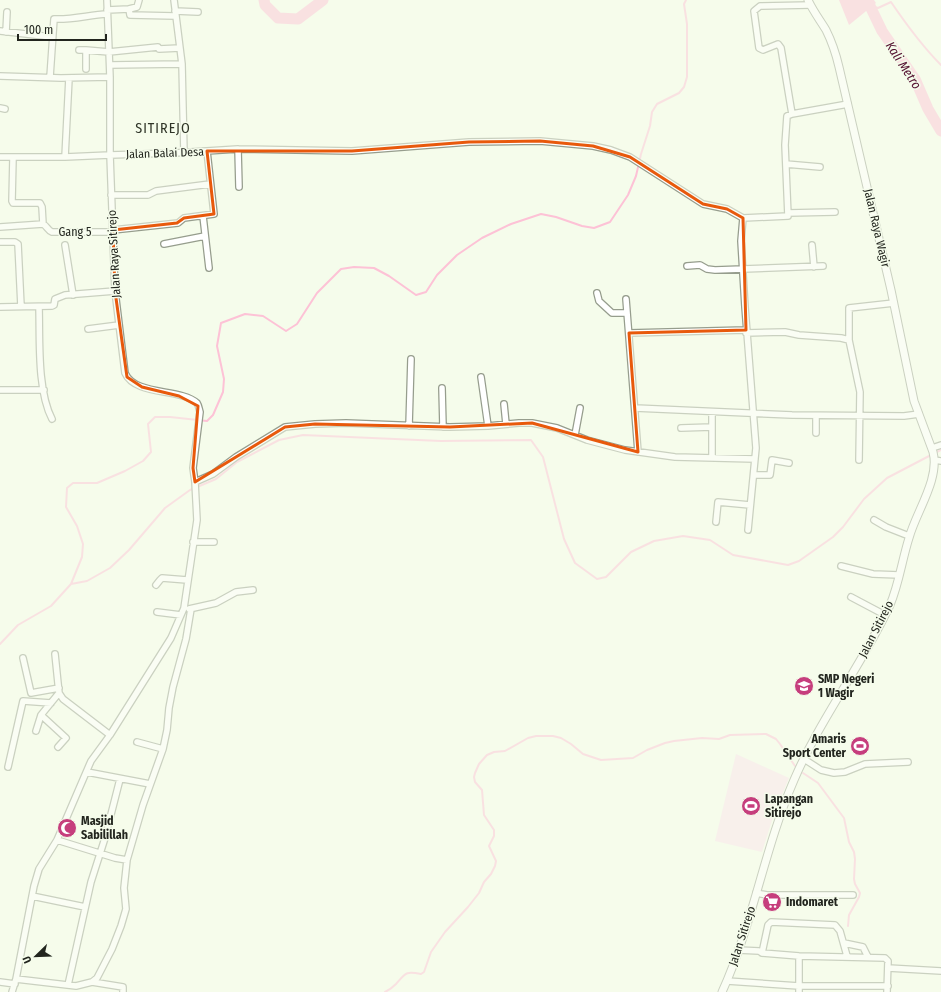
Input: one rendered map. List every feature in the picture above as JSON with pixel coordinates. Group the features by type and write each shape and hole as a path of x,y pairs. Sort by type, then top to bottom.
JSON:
{"main road":[{"name":"Jalan Raya Wagir","path":"809,2 830,39 840,66 894,303 910,383 919,414 935,455"},
{"name":"Jalan Sitirejo","path":"722,992 738,952 769,847 784,803 804,759 891,603 909,536 930,484 935,455"}],"street":[{"name":"Jalan Raya Sitirejo","path":"107,0 110,65 111,195 115,292 124,364 127,377 142,387 179,396 193,401 198,406 200,412 193,468 195,487"},
{"path":"50,77 54,19 74,19 90,14 129,9 137,7 138,0"},
{"path":"174,0 182,64 184,153"},
{"path":"792,114 780,45 778,44 760,50 758,46 754,11 766,3 809,2"},
{"path":"129,9 130,15 198,12"},
{"path":"7,12 3,31 52,37"},
{"path":"79,50 109,52 158,47 159,49 180,48"},
{"path":"86,50 86,69"},
{"path":"110,65 182,64"},
{"path":"0,76 69,78 110,77"},
{"path":"65,157 69,78"},
{"path":"788,213 785,145 787,117 792,114 848,104"},
{"name":"Jalan Balai Desa","path":"110,155 184,153 238,149 352,151 469,142 540,141 593,146 630,157 703,204 721,207 743,218"},
{"path":"238,149 239,187"},
{"path":"207,151 214,214 203,216 209,268"},
{"path":"0,157 13,158 110,155"},
{"path":"0,227 42,224 42,207 40,203 13,203 12,201 13,158"},
{"path":"786,164 820,167"},
{"path":"111,195 148,194 156,191 210,184"},
{"path":"748,530 756,448 746,331 742,241 743,218 787,216 788,213 834,212"},
{"name":"Gang 5","path":"42,224 52,232 113,231 178,222 184,218 203,216"},
{"path":"164,244 205,236"},
{"path":"0,242 15,242 18,244 21,306"},
{"path":"65,245 73,295"},
{"path":"812,245 814,267"},
{"path":"687,266 700,265 707,269 715,270 823,266"},
{"path":"0,307 52,306 54,305 55,298 65,295 115,292"},
{"path":"597,293 599,300 612,313 627,313"},
{"path":"626,299 638,452"},
{"path":"859,460 860,392 849,340 849,308 894,303"},
{"path":"39,306 40,351 44,390 48,411 52,419"},
{"path":"88,329 119,325"},
{"path":"629,333 746,331 785,332 799,335 849,340"},
{"path":"409,426 411,359"},
{"path":"481,377 488,426"},
{"path":"442,388 443,427"},
{"path":"0,390 44,390"},
{"path":"504,404 506,424"},
{"path":"575,435 580,408"},
{"path":"635,408 816,416 904,416 919,414"},
{"path":"712,412 712,458"},
{"path":"816,416 816,433"},
{"path":"12,992 39,869 57,840 91,761 110,735 171,638 184,608 197,507 195,487 246,450 285,427 295,425 334,423 443,427 532,423 557,428 604,445 638,452 675,456 755,459"},
{"path":"681,428 712,427"},
{"path":"935,455 941,445"},
{"path":"754,475 770,475 772,460 789,463"},
{"path":"716,522 718,502 750,505"},
{"path":"874,520 886,528 909,536"},
{"path":"193,542 214,542"},
{"path":"841,566 873,574 899,575"},
{"path":"156,585 162,578 187,580"},
{"path":"184,608 192,609 216,603 236,592 253,590"},
{"path":"851,597 885,615"},
{"path":"0,982 68,985 76,989 92,982 100,974 122,926 126,909 124,888 127,860 150,784 163,749 173,687 186,639 192,609"},
{"path":"157,612 181,615"},
{"path":"55,654 59,691 63,699 110,735"},
{"path":"23,658 31,693 59,691"},
{"path":"36,731 41,715 59,691"},
{"path":"8,767 23,701 51,703"},
{"path":"41,715 66,738 58,747"},
{"path":"137,742 163,749"},
{"path":"804,759 821,770 834,773 844,772 865,764 908,762"},
{"path":"87,772 150,784"},
{"path":"68,985 85,907 120,779"},
{"path":"57,840 127,860"},
{"path":"756,893 767,895 853,895"},
{"path":"32,896 85,907"},
{"path":"762,953 768,925 771,922 835,925 840,931 847,956"},
{"path":"844,943 863,947 868,957"},
{"path":"738,952 759,951 762,953 799,956 886,958 888,961 888,990"},
{"path":"799,956 799,989"},
{"path":"888,968 941,971"},
{"path":"727,981 799,989 888,990 894,992"},
{"path":"92,982 123,987 124,992"}],"highlighted area":[{"path":"540,141 593,146 630,157 703,204 727,209 743,218 746,330 629,333 638,452 532,423 450,427 315,424 285,427 195,482 193,468 198,406 179,396 142,387 127,377 115,291 113,230 177,223 184,218 214,214 207,151 352,151 469,142"}],"shaded area":[{"path":"839,0 874,0 876,3 849,25"},
{"name":"Lapangan Sitirejo","path":"736,754 789,778 774,814 762,852 715,841"}],"waterway":[{"name":"Kali Metro","path":"264,0 265,5 278,18 298,19 323,0"},
{"path":"0,644 18,625 51,606 71,584 82,557 83,544 77,526 66,507 67,488 73,483 97,483 125,471 143,461 151,452 148,424 155,417 207,421 213,415 223,392 224,379 217,346 221,323 245,314 263,316 286,331 297,324 317,293 341,269 354,267 374,268 389,276 416,295 426,292 437,275 457,255 482,238 511,224 541,214 594,228 610,222 628,195 636,176 650,126 652,112 657,104 679,93 684,87 687,77 687,24 684,4 686,0"},
{"name":"Kali Metro","path":"864,0 870,6 882,31 915,79 928,109 941,131"},
{"path":"872,6 878,8 891,2 914,35 941,65"},
{"path":"71,584 87,581 110,568 129,550 165,508 190,490 216,479 237,462 279,440 303,435 441,441 531,440 543,457 564,539 575,563 597,579 606,577 631,552 654,541 683,536 710,540 733,555 788,565 799,561 833,537 843,527 864,499 887,478 931,455"},
{"path":"935,453 941,450"},
{"path":"385,992 394,986 406,974 421,974 424,972 431,952 445,932 479,893 484,882 491,874 495,866 496,861 489,846 494,836 494,830 484,815 482,790 475,782 474,777 479,764 487,755 494,752 505,751 528,738 536,736 553,736 561,738 583,754 601,760 633,758 647,750 674,741 702,738 719,739 730,735 766,734 776,739 795,766"},
{"path":"803,773 818,783 844,818 849,842 854,852 855,884 860,893 849,915 848,926"}],"place":[{"name":"SMP Negeri 1 Wagir","path":"804,686"},
{"name":"Amaris Sport Center","path":"860,746"},
{"name":"Lapangan Sitirejo","path":"751,806"},
{"name":"Masjid Sabilillah","path":"67,828"},
{"name":"Indomaret","path":"772,902"}],"district":[{"name":"SITIREJO","path":"163,128"}]}
